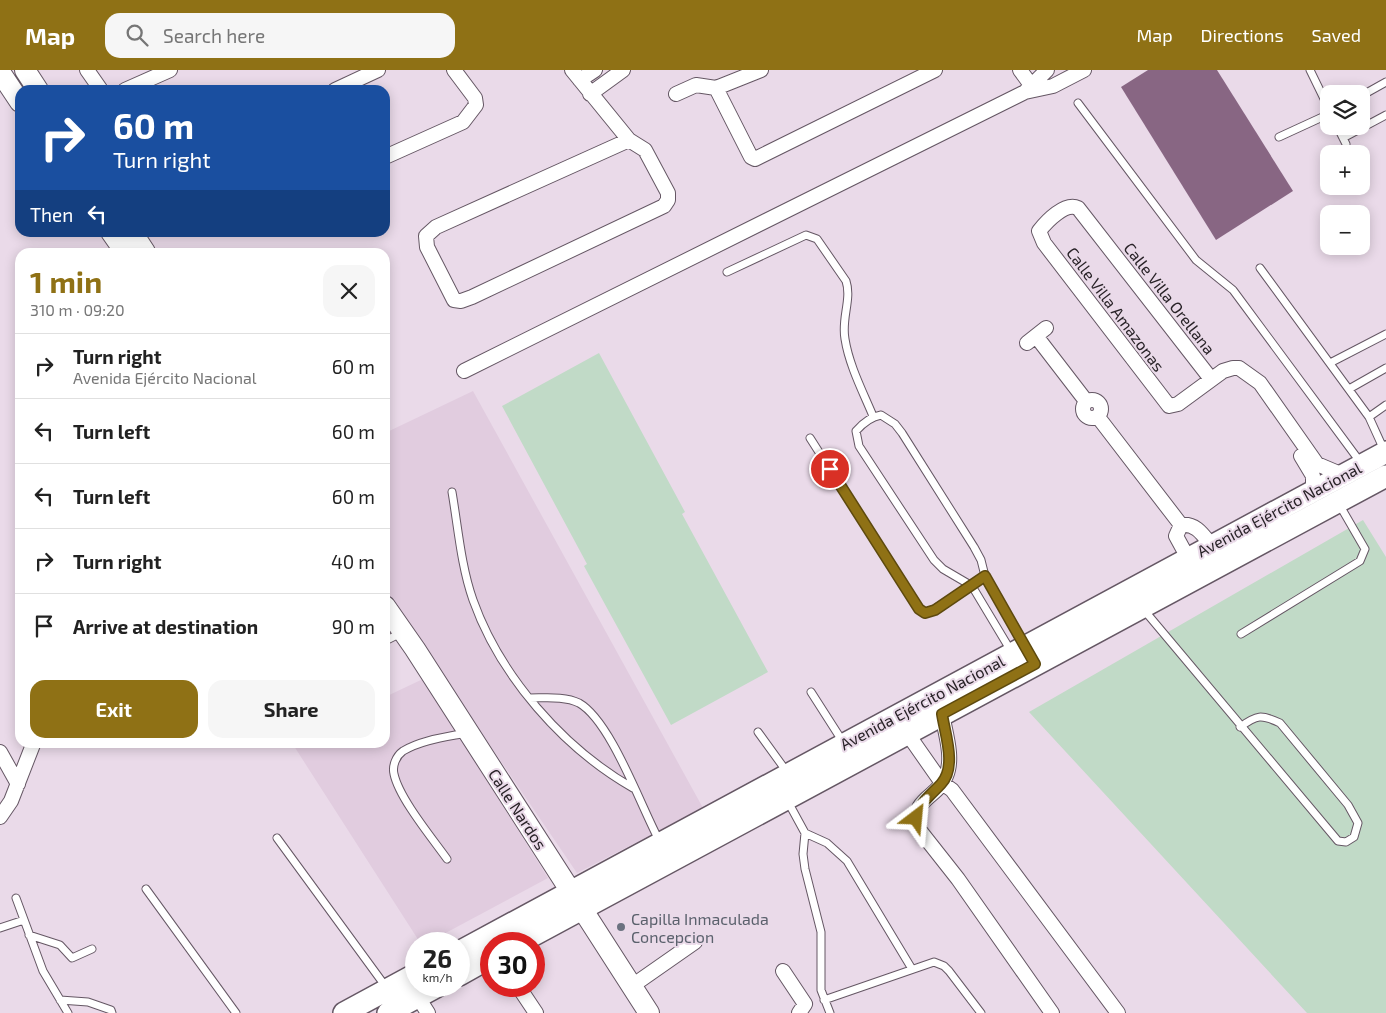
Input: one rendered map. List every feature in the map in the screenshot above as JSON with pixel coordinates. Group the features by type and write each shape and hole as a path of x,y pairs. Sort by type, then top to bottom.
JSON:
{"main road":[{"name":"Avenida Ejército Nacional","path":"850,752 907,733 942,714 1024,659 1188,558 1386,452"},
{"name":"Avenida Ejército Nacional","path":"508,932 577,901 1024,659 1142,607 1386,476"},
{"name":"Avenida Ejército Nacional","path":"534,932 577,901"},
{"path":"344,1013 405,981"},
{"path":"388,1013 423,1005"}],"street":[{"path":"87,70 98,85"},
{"path":"136,85 170,70"},
{"path":"346,85 378,70"},
{"path":"390,155 463,122 473,111 476,105 474,98 454,70"},
{"path":"594,70 576,75 629,140 645,150 668,193 668,200 664,206 472,296 461,301 454,300 427,247 426,236 436,227 629,140"},
{"path":"590,94 624,70"},
{"path":"676,94 696,85 716,88 761,70"},
{"path":"716,88 737,134 751,157 755,159 935,70"},
{"path":"1020,70 1028,88"},
{"path":"464,371 1028,88 1053,86 1084,70"},
{"path":"1028,88 1042,71"},
{"path":"13,77 28,85"},
{"name":"Calle Villa Orellana","path":"1039,231 1065,208 1073,206 1083,213 1211,379 1233,368 1244,371 1249,377 1260,383 1271,405 1314,467 1313,490"},
{"name":"Calle Villa Amazonas","path":"1039,231 1044,243 1169,406 1178,404 1211,379"},
{"path":"114,237 122,248"},
{"path":"135,237 142,248"},
{"path":"1036,336 1086,401 1094,399 1100,403 1102,410 1098,417 1181,525"},
{"path":"1314,467 1343,474"},
{"path":"1181,525 1188,524 1198,529 1211,545"},
{"path":"1181,525 1176,536 1188,558"},
{"name":"Calle Nardos","path":"390,613 469,732 649,1013"},
{"path":"942,714 949,754 947,774 942,783 919,805 916,818 918,827 958,879 1052,1013"},
{"path":"907,733 942,783 952,790 1118,1013"},
{"path":"0,817 18,784 32,748"},
{"path":"0,752 18,784"},
{"path":"632,986 695,942"},
{"path":"783,971 805,1004 799,1013"},
{"path":"525,997 536,1013"}],"lane":[{"path":"1310,70 1320,91"},
{"path":"1370,91 1386,82"},
{"path":"1078,103 1196,260 1233,290 1362,465"},
{"path":"1370,125 1386,115"},
{"path":"1279,137 1320,118"},
{"path":"1341,135 1344,141 1354,135"},
{"path":"727,272 806,235 817,238 846,281 848,288 844,317 844,339 873,416"},
{"path":"1260,268 1369,417 1386,452"},
{"path":"1330,363 1386,334"},
{"path":"1349,389 1386,368"},
{"path":"1369,417 1386,405"},
{"path":"881,415 888,418 902,433 974,547 981,560 985,576 1024,659 972,586 943,569 934,560 859,446 856,431 873,416 881,415"},
{"path":"810,438 919,609 925,613 930,612 985,576"},
{"path":"452,492 473,599 493,644 530,698 581,750 604,770 633,788"},
{"path":"1241,634 1360,561 1365,549 1338,502"},
{"path":"1142,607 1240,727 1338,841 1346,842 1354,837 1358,823 1348,805 1280,723 1265,716 1253,718 1240,727"},
{"path":"390,638 403,632"},
{"path":"811,692 850,752"},
{"path":"530,698 571,700 587,708 620,756 633,788 666,853"},
{"path":"447,859 400,790 393,774 394,762 402,752 416,744 469,732"},
{"path":"758,732 790,786 805,833 804,862 821,932 820,976 824,1000 830,1013"},
{"path":"805,833 826,843 847,861 912,969"},
{"path":"277,838 388,990"},
{"path":"146,889 236,1013"},
{"path":"16,898 43,971 68,1013"},
{"path":"0,928 24,920"},
{"path":"29,935 60,945 72,958 92,949"},
{"path":"824,1000 934,962 944,966 981,1013"},
{"path":"60,1000 98,1004 111,1010 112,1013"}],"shaded area":[{"path":"473,391 703,808 577,873 390,598 390,431"},
{"path":"423,679 548,878 447,932 413,932 295,748 390,748 390,695"}],"green space":[{"path":"599,353 685,512 682,514 768,672 671,725 584,566 587,564 502,406"},
{"path":"1363,520 1386,557 1386,1013 1307,1013 1029,712"}],"building":[{"path":"1148,70 1217,70 1293,191 1216,240 1121,87"}],"place":[{"name":"Capilla Inmaculada Concepcion","path":"621,927"}],"route":[{"path":"830,469 919,609 925,613 935,610 985,576 1035,664 942,714 949,754 947,774 942,783 919,805 916,818"}]}
